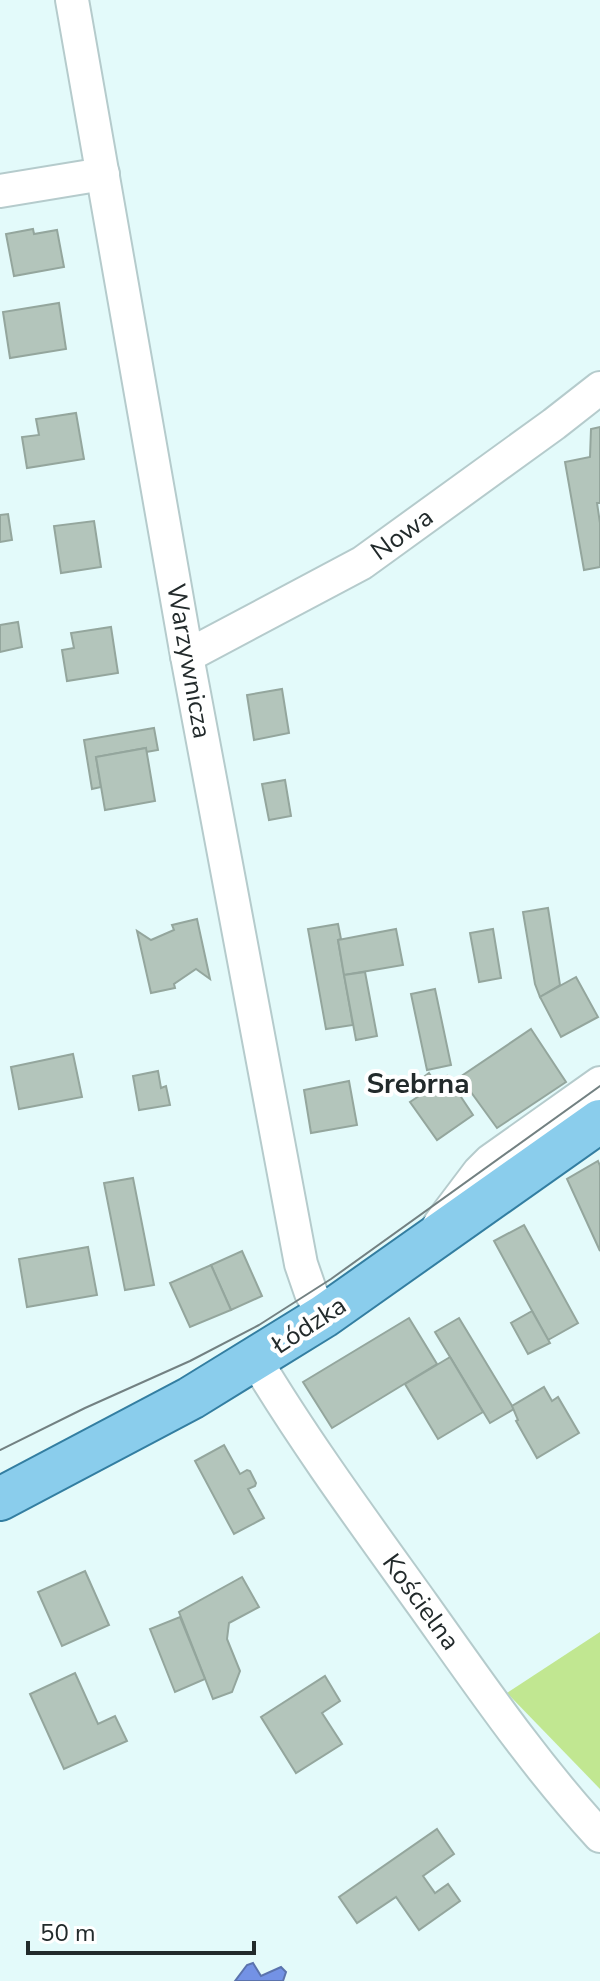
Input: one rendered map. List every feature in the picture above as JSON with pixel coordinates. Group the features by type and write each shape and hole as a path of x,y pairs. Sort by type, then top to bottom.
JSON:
{"main road":[{"name":"Łódzka","path":"0,1499 146,1423 324,1316 600,1121"}],"street":[{"name":"Warzywnicza","path":"72,0 187,656 301,1264 311,1293 324,1316"},
{"path":"0,191 103,174"},
{"name":"Nowa","path":"187,656 362,563 600,388"},
{"path":"419,1251 490,1161 600,1083"},
{"name":"Kościelna","path":"255,1359 288,1414 528,1752 600,1836"}],"green space":[{"path":"600,1632 600,1789 507,1693"}],"water":[{"path":"253,1963 261,1976 281,1967 286,1972 283,1981 235,1981 247,1965"}],"building":[{"path":"33,229 34,234 57,230 64,267 14,276 6,234"},
{"path":"59,303 66,349 10,358 3,312"},
{"path":"76,413 84,459 27,468 22,437 39,435 36,419"},
{"path":"600,427 600,503 597,503 600,567 584,570 565,462 590,457 591,429"},
{"path":"8,514 12,540 0,542 0,515"},
{"path":"94,521 101,567 61,573 54,526"},
{"path":"18,622 22,647 0,652 0,625"},
{"path":"111,627 118,673 67,681 62,650 74,648 71,633"},
{"path":"282,689 289,733 254,740 247,695"},
{"path":"154,728 158,750 146,752 146,748 96,757 101,787 92,789 84,740"},
{"path":"146,748 155,801 105,810 96,757"},
{"path":"285,780 291,816 269,820 262,784"},
{"path":"548,908 560,985 540,997 523,912"},
{"path":"197,919 210,979 196,969 174,984 175,988 151,993 137,931 151,940 174,930 172,925"},
{"path":"338,924 353,1025 326,1029 308,929"},
{"path":"396,929 403,965 344,975 338,940"},
{"path":"493,929 501,978 479,982 470,933"},
{"path":"365,972 377,1036 356,1040 344,975"},
{"path":"576,977 598,1017 561,1037 540,997"},
{"path":"435,989 451,1065 427,1070 411,994"},
{"path":"531,1029 566,1082 497,1128 460,1077"},
{"path":"73,1054 82,1097 19,1109 11,1067"},
{"path":"158,1071 161,1088 166,1086 170,1105 139,1110 133,1076"},
{"path":"429,1073 436,1084 447,1076 473,1115 437,1140 410,1102 419,1096 412,1086"},
{"path":"349,1081 357,1125 311,1133 304,1090"},
{"path":"598,1161 600,1166 600,1251 567,1179"},
{"path":"133,1178 154,1285 125,1290 104,1183"},
{"path":"524,1225 578,1323 548,1340 494,1241"},
{"path":"88,1247 97,1295 27,1307 19,1259"},
{"path":"242,1251 262,1296 231,1310 211,1265"},
{"path":"211,1265 231,1310 190,1327 170,1283"},
{"path":"532,1311 550,1343 528,1354 511,1323"},
{"path":"409,1318 437,1364 332,1428 303,1382"},
{"path":"459,1318 514,1409 490,1423 435,1332"},
{"path":"450,1357 483,1412 438,1439 405,1384"},
{"path":"544,1387 552,1401 558,1397 579,1433 537,1458 516,1421 512,1406"},
{"path":"224,1445 240,1474 250,1471 256,1483 248,1489 264,1518 234,1534 195,1461"},
{"path":"85,1571 109,1625 62,1646 38,1592"},
{"path":"242,1577 259,1607 229,1623 227,1639 240,1671 232,1692 213,1699 179,1612"},
{"path":"180,1617 205,1679 175,1692 150,1629"},
{"path":"75,1673 98,1724 115,1716 127,1741 64,1769 30,1694"},
{"path":"325,1676 340,1701 322,1713 342,1744 296,1773 261,1717"},
{"path":"437,1829 454,1854 423,1876 435,1893 448,1884 460,1901 419,1930 396,1897 357,1923 339,1897"}],"tram line":[{"path":"0,1450 190,1361 259,1325 331,1279 600,1086"}],"district":[{"name":"Srebrna","path":"418,1084"}]}
